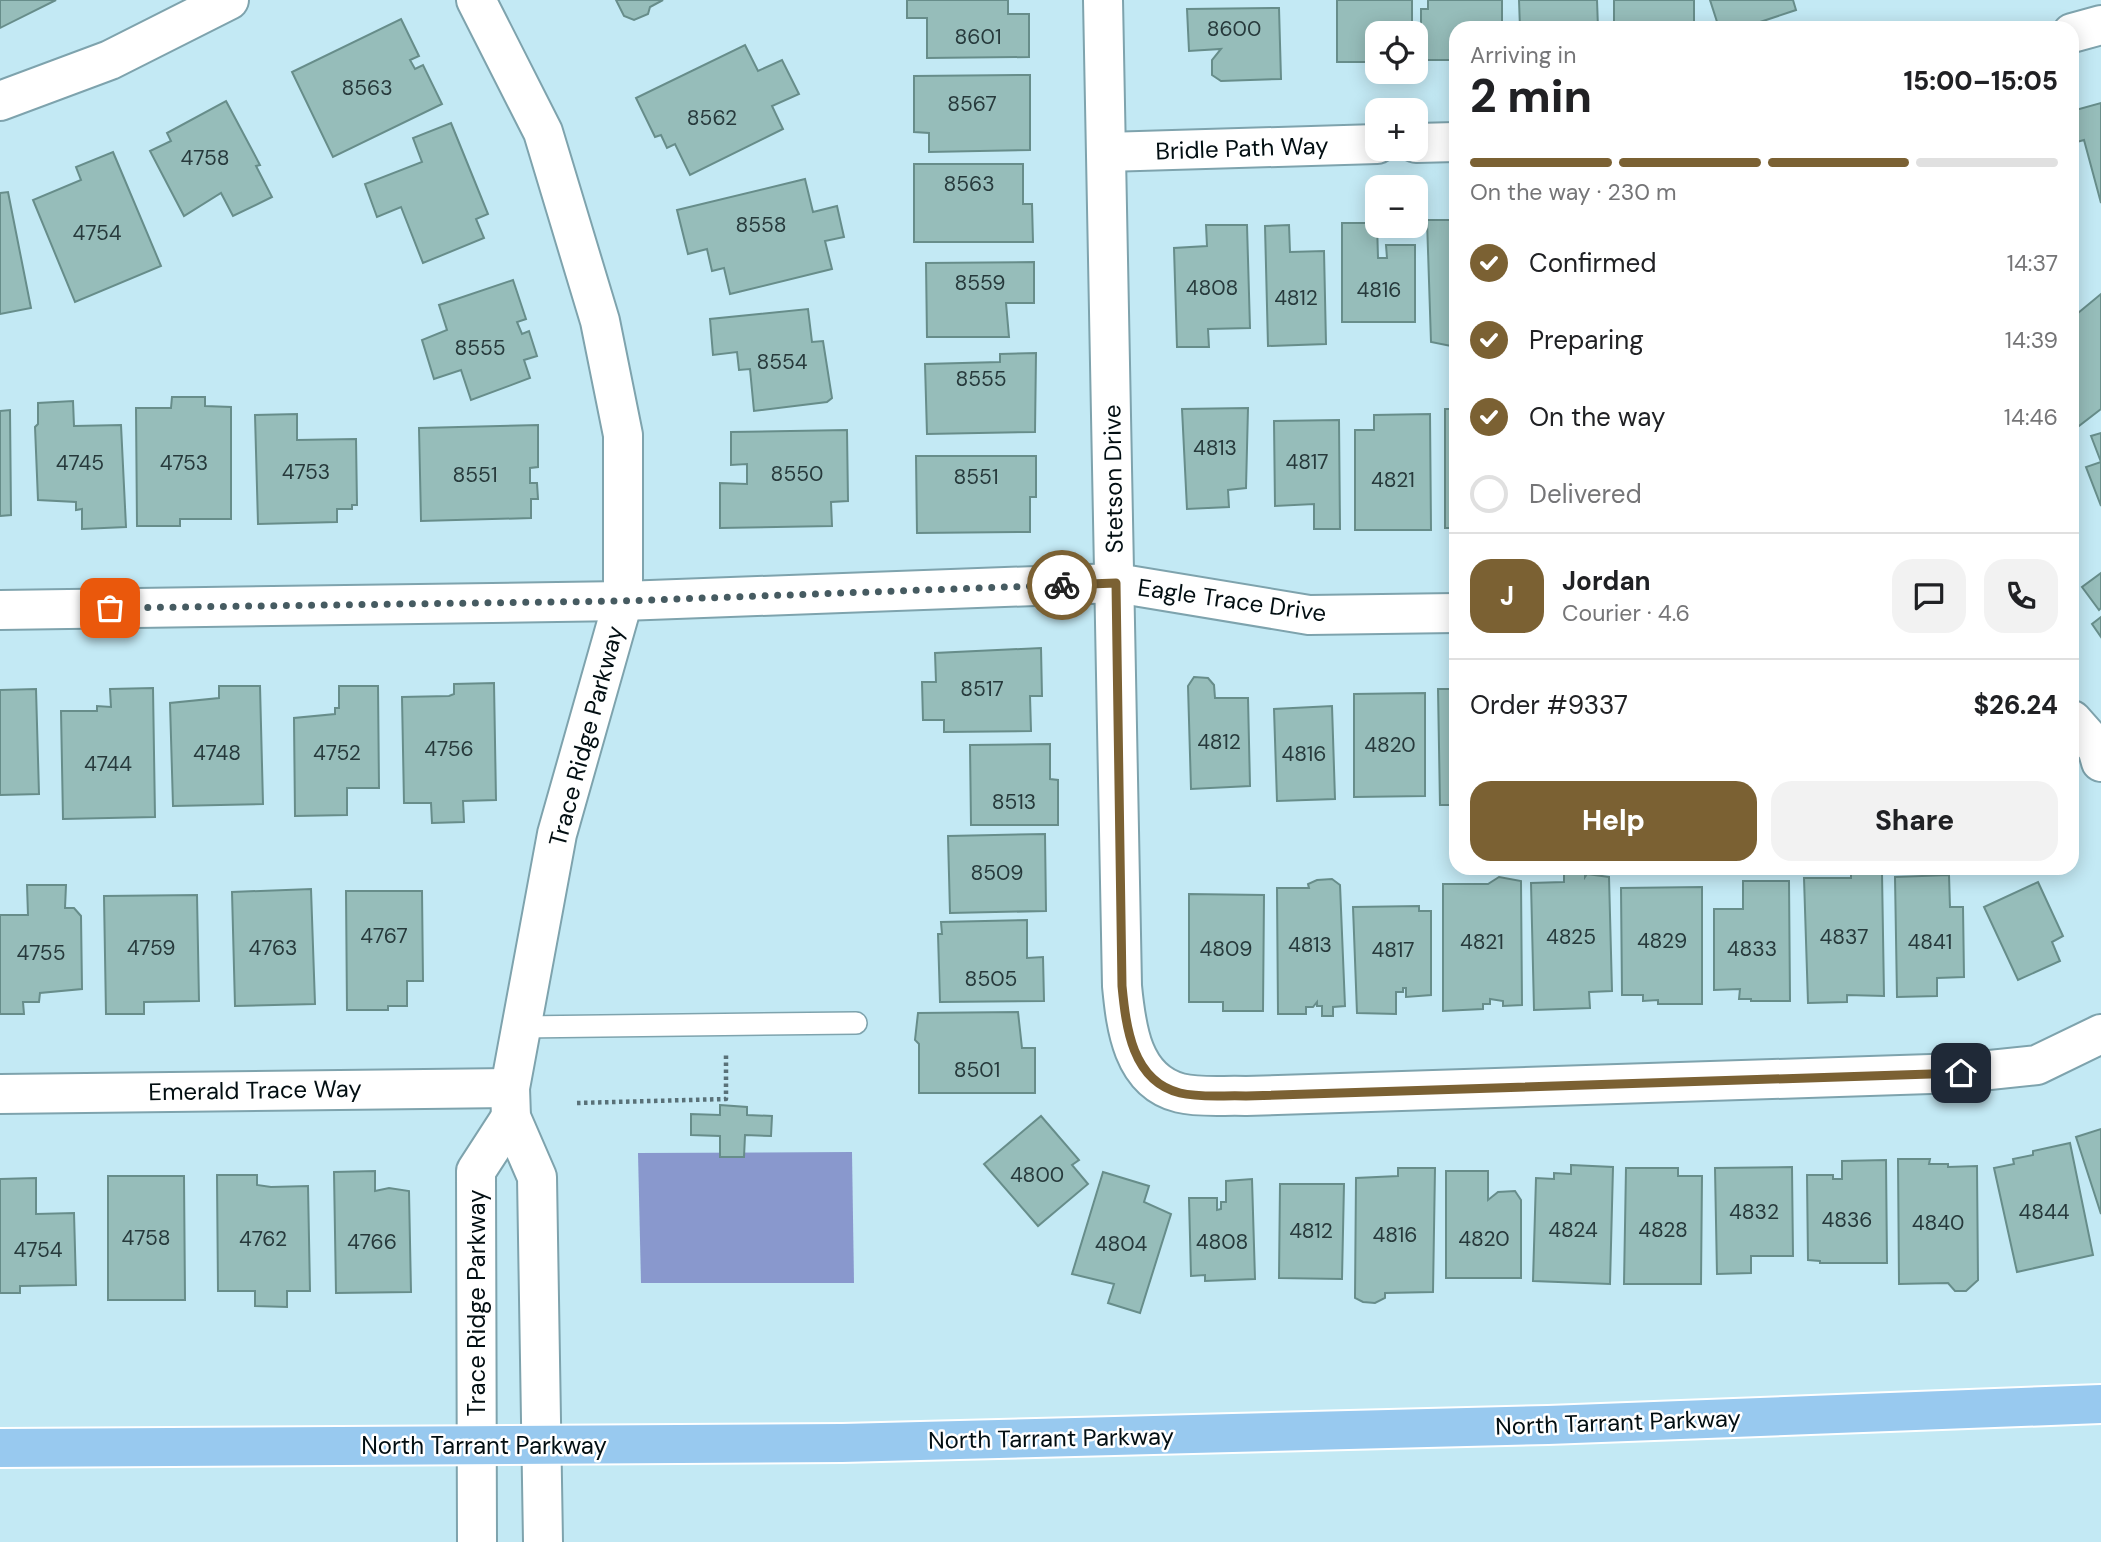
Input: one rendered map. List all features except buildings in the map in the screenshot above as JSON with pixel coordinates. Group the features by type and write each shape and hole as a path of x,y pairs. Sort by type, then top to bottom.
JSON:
{"main road":[{"name":"North Tarrant Parkway","path":"0,1448 842,1443 1492,1426 2101,1404"}],"street":[{"path":"0,101 110,60 229,0"},
{"name":"Trace Ridge Parkway","path":"476,0 543,132 600,321 623,435 622,601 557,834 511,1102 476,1171 477,1542"},
{"name":"Stetson Drive","path":"1103,0 1122,986 1127,1035 1149,1078 1180,1093 1246,1096 1961,1073 2037,1065 2101,1034"},
{"path":"2079,31 2101,25"},
{"path":"1428,143 1449,142"},
{"name":"Bridle Path Way","path":"1106,152 1365,145"},
{"name":"Eagle Trace Drive","path":"0,610 622,601 1116,583 1309,615 1449,613"},
{"path":"2079,728 2096,748 2101,762"},
{"name":"Emerald Trace Way","path":"0,1094 511,1102"},
{"path":"511,1102 537,1177 543,1542"}],"lane":[{"path":"522,1027 856,1023"}],"path":[{"path":"576,1103 726,1099 726,1025"}],"water":[{"path":"852,1152 854,1283 641,1283 638,1153"}],"way so far":[{"path":"110,608 622,601 1062,585"}],"route":[{"path":"1062,585 1116,583 1122,986 1127,1035 1149,1078 1180,1093 1246,1096 1961,1073"}]}
